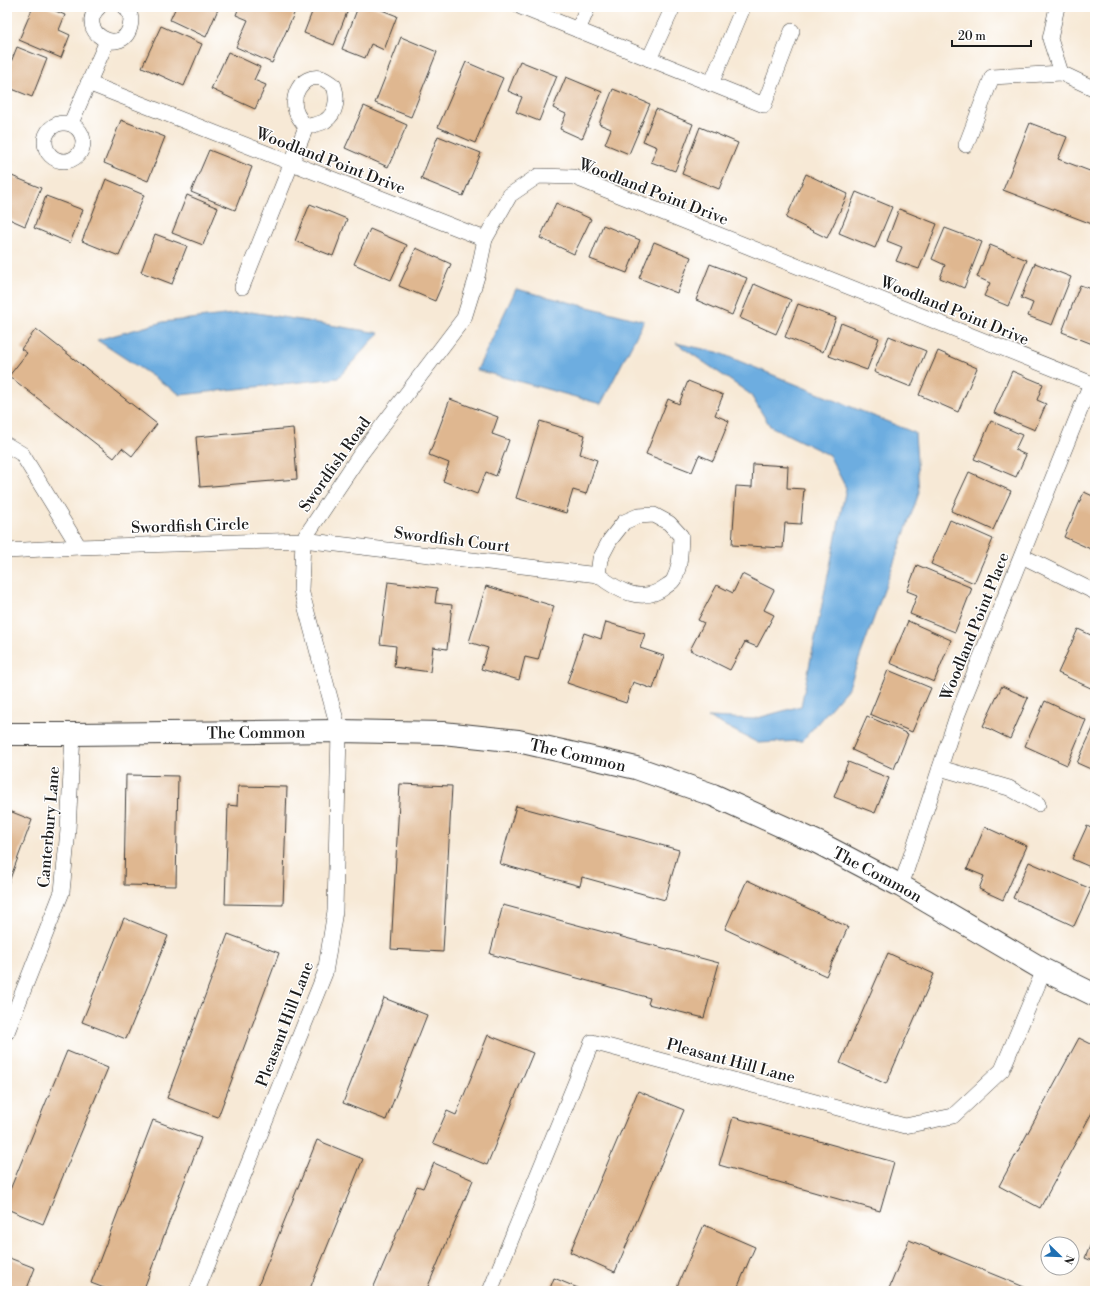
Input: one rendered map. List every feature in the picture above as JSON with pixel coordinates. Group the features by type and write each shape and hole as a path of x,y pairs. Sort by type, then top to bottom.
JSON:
{"street":[{"name":"The Common","path":"7,734 339,731 443,733 518,741 636,768 713,795 819,844 901,886 1044,970 1095,995"}],"lane":[{"path":"98,7 93,16 93,28 96,34 101,38 113,42 126,36 129,30 131,17 129,11 125,7"},
{"path":"521,7 764,105 792,31"},
{"path":"578,30 588,7"},
{"path":"649,59 673,7"},
{"path":"1057,7 1050,39 1061,73"},
{"path":"711,84 742,10"},
{"path":"70,123 107,41"},
{"path":"966,145 992,77 1061,73 1095,89"},
{"name":"Woodland Point Drive","path":"88,83 484,239 510,195 538,176 574,176 1093,384"},
{"path":"242,287 306,126"},
{"name":"Swordfish Road","path":"303,540 360,455 464,318 478,273 484,239"},
{"name":"Woodland Point Place","path":"901,886 958,716 1093,384"},
{"path":"7,445 22,454 79,547"},
{"path":"654,515 669,523 681,536 680,559 674,580 658,593 641,595 626,593 611,585 598,575 600,559 610,540 624,522 638,516 654,515"},
{"path":"303,540 301,590 339,731"},
{"name":"Swordfish Circle","path":"7,551 79,547 303,540"},
{"name":"Swordfish Court","path":"303,540 598,575"},
{"path":"1022,556 1095,592"},
{"name":"Pleasant Hill Lane","path":"197,1291 325,973 336,911 339,731"},
{"name":"Canterbury Lane","path":"7,1032 62,892 68,830 73,734"},
{"path":"940,768 1009,788 1038,804"},
{"name":"Pleasant Hill Lane","path":"490,1291 592,1042 905,1126 953,1116 1002,1070 1044,970"}],"water":[{"path":"516,289 644,321 601,404 477,370"},
{"path":"251,312 379,333 338,378 181,395 97,340 163,322"},
{"path":"676,343 717,352 915,433 919,493 849,687 802,741 758,743 708,717 754,719 801,706 846,488 829,455 770,426 750,394"}],"building":[{"path":"33,7 46,7 65,15 59,30 70,35 61,58 19,40"},
{"path":"176,7 219,7 206,37 170,20"},
{"path":"239,7 297,7 272,63 236,47 248,20 236,15"},
{"path":"314,7 349,7 334,45 304,33"},
{"path":"358,7 374,7 397,16 384,50 371,44 365,58 342,49"},
{"path":"161,26 202,44 184,86 142,67"},
{"path":"401,37 437,52 411,117 375,103"},
{"path":"17,47 47,59 32,97 7,87 7,72"},
{"path":"228,52 260,67 254,80 266,85 255,109 211,89"},
{"path":"520,61 557,76 539,121 516,112 522,97 508,91"},
{"path":"466,62 503,78 475,143 438,127"},
{"path":"566,77 602,92 582,139 560,129 566,114 553,108"},
{"path":"613,89 650,104 629,154 605,144 611,129 599,124"},
{"path":"364,106 407,125 388,167 345,148"},
{"path":"656,109 693,124 675,171 651,162 657,147 643,141"},
{"path":"121,120 165,137 148,181 104,163"},
{"path":"1030,123 1067,137 1058,159 1095,173 1095,216 1092,224 1003,190"},
{"path":"700,127 738,143 719,189 682,174"},
{"path":"438,136 481,153 463,196 421,179"},
{"path":"209,150 252,167 235,210 191,192"},
{"path":"7,174 41,188 25,226 7,218"},
{"path":"806,174 848,194 827,238 786,218"},
{"path":"106,179 144,195 119,256 82,241"},
{"path":"856,192 892,207 875,248 839,233"},
{"path":"187,195 218,208 203,245 172,233"},
{"path":"46,196 83,210 70,243 34,228"},
{"path":"556,203 591,219 574,254 540,238"},
{"path":"310,204 347,219 333,256 295,241"},
{"path":"899,209 937,224 919,269 896,261 902,247 887,241"},
{"path":"603,225 640,240 627,273 590,259"},
{"path":"945,228 982,242 964,288 940,278 945,265 932,259"},
{"path":"370,229 407,245 391,280 354,264"},
{"path":"155,234 187,246 172,284 141,272"},
{"path":"654,242 691,257 677,293 639,278"},
{"path":"990,245 1027,260 1008,306 984,296 990,283 977,277"},
{"path":"416,248 451,264 435,301 399,286"},
{"path":"1035,263 1071,277 1052,325 1028,316 1033,303 1021,298"},
{"path":"710,264 747,278 732,315 696,300"},
{"path":"754,284 791,300 776,334 740,318"},
{"path":"1080,285 1095,290 1095,345 1062,332"},
{"path":"798,304 836,318 823,352 785,337"},
{"path":"841,323 879,338 867,370 829,356"},
{"path":"36,329 157,424 132,456 122,448 114,458 9,376 27,353 21,349"},
{"path":"889,336 926,351 911,387 874,372"},
{"path":"938,351 977,368 958,412 919,395"},
{"path":"1012,371 1043,384 1037,400 1046,404 1035,430 994,413"},
{"path":"688,381 723,395 715,415 729,421 713,461 699,455 692,472 646,454 668,399 679,404"},
{"path":"450,399 498,417 492,434 509,440 496,476 486,472 477,494 443,481 449,463 429,455"},
{"path":"540,421 585,435 580,454 597,460 586,494 573,490 566,513 516,498"},
{"path":"991,421 1022,435 1015,450 1026,455 1016,477 974,459"},
{"path":"293,428 297,479 200,487 196,437"},
{"path":"753,464 788,466 787,488 804,489 801,524 785,523 783,548 732,545 736,486 752,487"},
{"path":"969,472 1011,491 993,530 951,511"},
{"path":"1084,492 1095,497 1095,551 1064,537"},
{"path":"950,520 993,539 974,583 931,564"},
{"path":"917,565 972,588 955,632 910,614 917,595 907,591"},
{"path":"742,574 774,590 764,610 774,615 757,647 745,642 730,670 690,650 704,623 698,620 717,585 733,593"},
{"path":"388,582 437,588 435,603 452,605 447,649 433,647 430,672 394,667 396,646 380,644"},
{"path":"486,586 554,606 538,660 525,657 519,680 481,669 488,648 469,642"},
{"path":"908,621 951,640 934,682 890,663"},
{"path":"606,622 645,634 640,648 664,656 653,689 633,682 626,703 567,683 584,633 601,639"},
{"path":"1078,629 1095,637 1095,690 1058,673"},
{"path":"888,670 931,688 912,732 870,714"},
{"path":"1002,686 1028,698 1010,739 983,726"},
{"path":"1045,701 1086,720 1067,765 1025,746"},
{"path":"867,716 908,734 894,769 852,750"},
{"path":"1094,726 1095,727 1095,771 1077,763"},
{"path":"848,762 889,778 875,813 834,797"},
{"path":"126,775 178,776 176,886 124,885"},
{"path":"400,784 452,786 443,952 391,949"},
{"path":"238,786 287,787 283,905 225,904 228,805 237,806"},
{"path":"516,806 679,850 665,900 582,877 580,886 500,864"},
{"path":"7,810 32,820 7,887"},
{"path":"1087,826 1095,830 1095,869 1072,859"},
{"path":"985,827 1027,846 1003,900 979,889 984,876 967,869"},
{"path":"1029,862 1091,889 1074,926 1013,898"},
{"path":"747,880 848,927 826,976 725,929"},
{"path":"503,905 719,963 704,1018 648,1004 650,998 490,954"},
{"path":"124,918 168,936 126,1039 82,1022"},
{"path":"228,934 279,953 218,1117 167,1098"},
{"path":"888,953 934,974 886,1084 840,1063"},
{"path":"384,998 427,1015 386,1120 343,1103"},
{"path":"488,1035 533,1053 487,1165 433,1143 447,1111 456,1115"},
{"path":"1079,1038 1095,1046 1095,1107 1040,1208 999,1186"},
{"path":"67,1051 108,1068 43,1224 7,1209 7,1197"},
{"path":"638,1091 684,1110 615,1272 570,1252"},
{"path":"733,1117 894,1162 880,1211 719,1165"},
{"path":"153,1120 201,1138 143,1291 112,1291 91,1283"},
{"path":"317,1140 363,1159 309,1291 256,1291"},
{"path":"434,1163 473,1180 426,1291 372,1291 417,1186 423,1188"},
{"path":"704,1225 755,1247 736,1291 675,1291"},
{"path":"1095,1234 1095,1262 1085,1258"},
{"path":"909,1240 1034,1291 888,1291"},
{"path":"7,1257 35,1268 26,1291 7,1291"},
{"path":"554,1278 585,1291 549,1291"}]}
